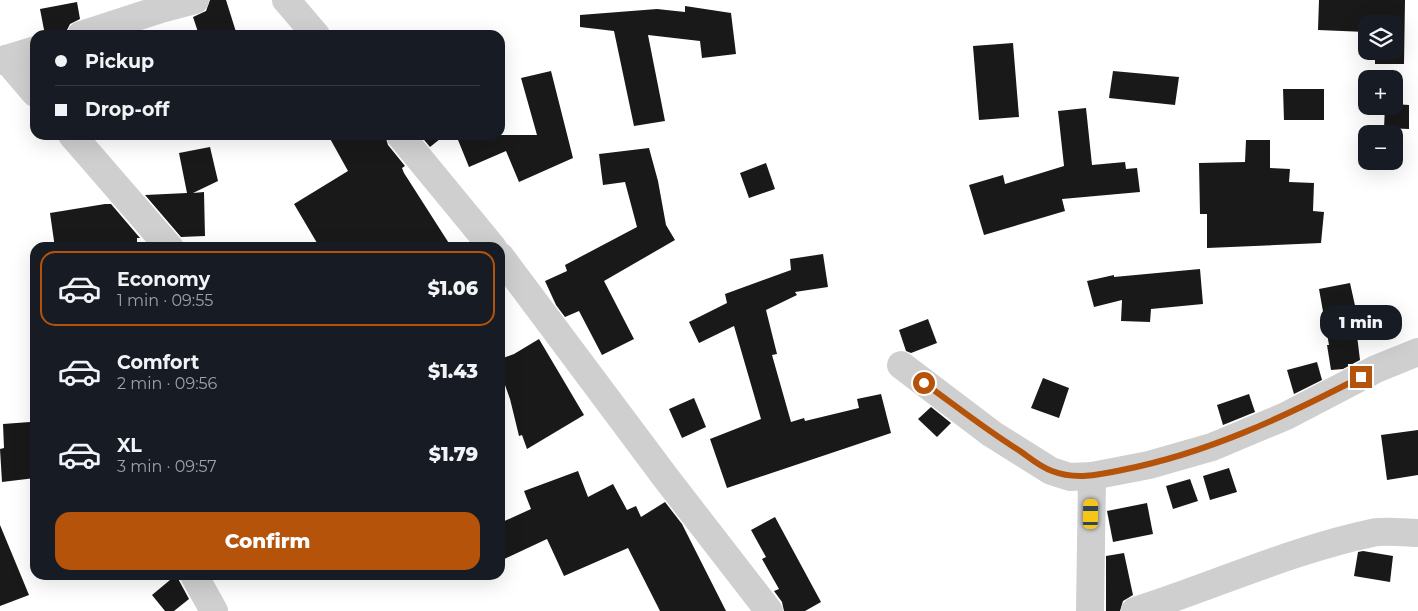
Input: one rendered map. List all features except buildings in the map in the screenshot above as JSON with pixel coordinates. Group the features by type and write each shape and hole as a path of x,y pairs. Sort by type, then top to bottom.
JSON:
{"street":[{"path":"95,30 161,8 195,0"},
{"path":"286,0 312,30"},
{"path":"30,52 3,60 30,88"},
{"path":"76,140 165,242"},
{"path":"404,140 489,242"},
{"path":"505,263 660,470 769,611"},
{"path":"901,366 992,434 1051,471 1070,477 1092,476 1149,465 1212,447 1286,416 1376,369 1418,352"},
{"path":"1090,611 1092,476"},
{"path":"1135,611 1204,601 1286,557 1374,533 1418,533"},
{"path":"197,580 214,611"}],"route":[{"path":"924,383 992,434 1051,471 1070,477 1092,476 1149,465 1212,447 1286,416 1361,377"}]}
